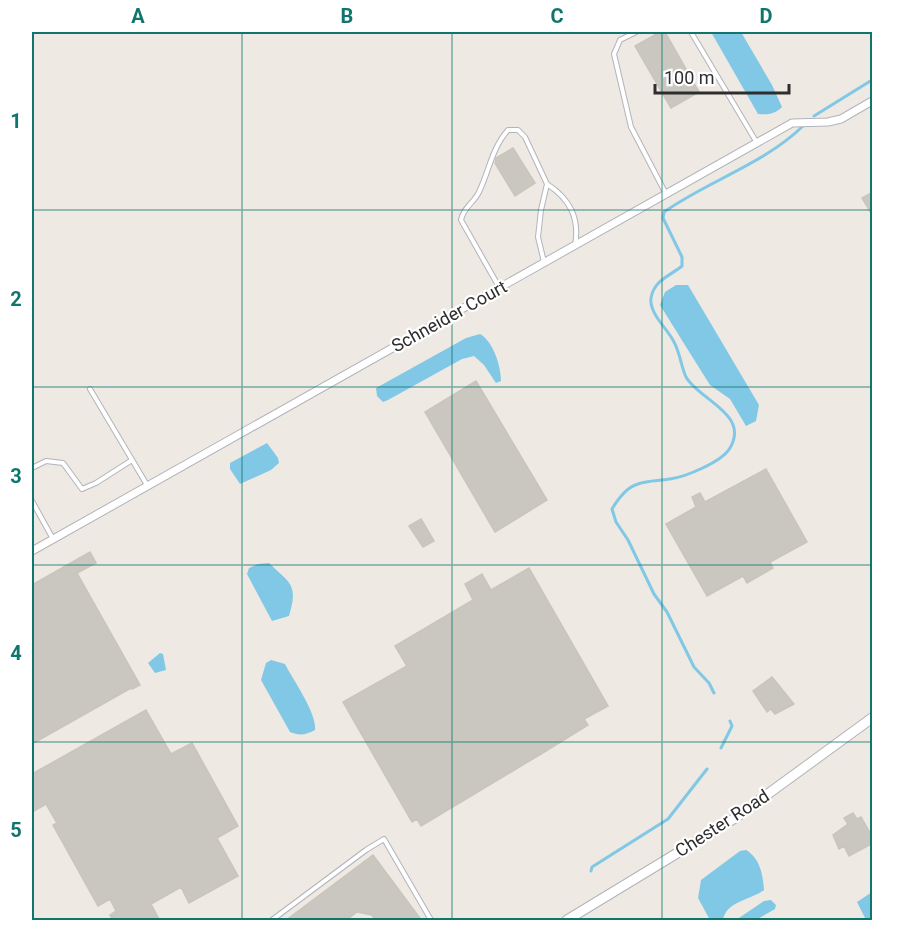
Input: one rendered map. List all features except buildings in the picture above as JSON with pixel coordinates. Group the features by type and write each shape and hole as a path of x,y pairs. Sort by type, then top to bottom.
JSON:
{"street":[{"name":"Schneider Court","path":"32,551 792,123 828,122 841,119 873,101"},
{"name":"Chester Road","path":"567,921 735,818 873,718"}],"lane":[{"path":"636,32 620,40 614,54 631,128 666,194"},
{"path":"691,32 757,143"},
{"path":"499,288 461,220 463,211 479,194 489,162 501,138 508,130 518,130 525,137 547,184 567,200 573,210 577,224 575,246"},
{"path":"545,262 538,237 540,210 547,184"},
{"path":"90,389 148,486"},
{"path":"32,468 46,461 63,463 82,489 96,483 132,460"},
{"path":"32,501 33,508 53,539"},
{"path":"272,921 384,839 431,921"}],"water":[{"path":"711,32 741,32 782,107 771,113 758,114"},
{"path":"676,285 688,285 759,405 756,421 746,426 730,399 710,385 660,305 665,292"},
{"path":"480,334 489,342 495,354 500,368 501,381 496,383 484,365 474,356 462,359 388,400 383,402 377,396 376,388 466,338"},
{"path":"267,443 279,463 271,470 240,484 230,469 230,463"},
{"path":"269,563 287,580 293,597 289,616 272,621 247,574 249,568"},
{"path":"160,653 163,654 166,670 155,673 148,663"},
{"path":"271,660 285,664 308,706 315,723 315,730 302,734 290,732 261,680 266,663"},
{"path":"746,850 758,862 764,890 734,905 725,914 723,920 710,920 698,898 701,880 740,851"},
{"path":"872,892 872,920 866,920 857,902"},
{"path":"771,900 776,905 775,909 756,920 736,920 764,901"}],"waterway":[{"path":"814,116 872,80"},
{"path":"714,693 709,683 694,667 667,612 654,594 628,540 616,522 612,509 623,494 634,486 677,478 711,463 726,453 734,436 733,426 728,417 686,377 674,342 656,316 651,304 655,287 682,266 682,257 663,218 664,212 771,151 803,126"},
{"path":"721,748 732,726 730,721"},
{"path":"591,871 592,867 668,819 707,769"}]}
